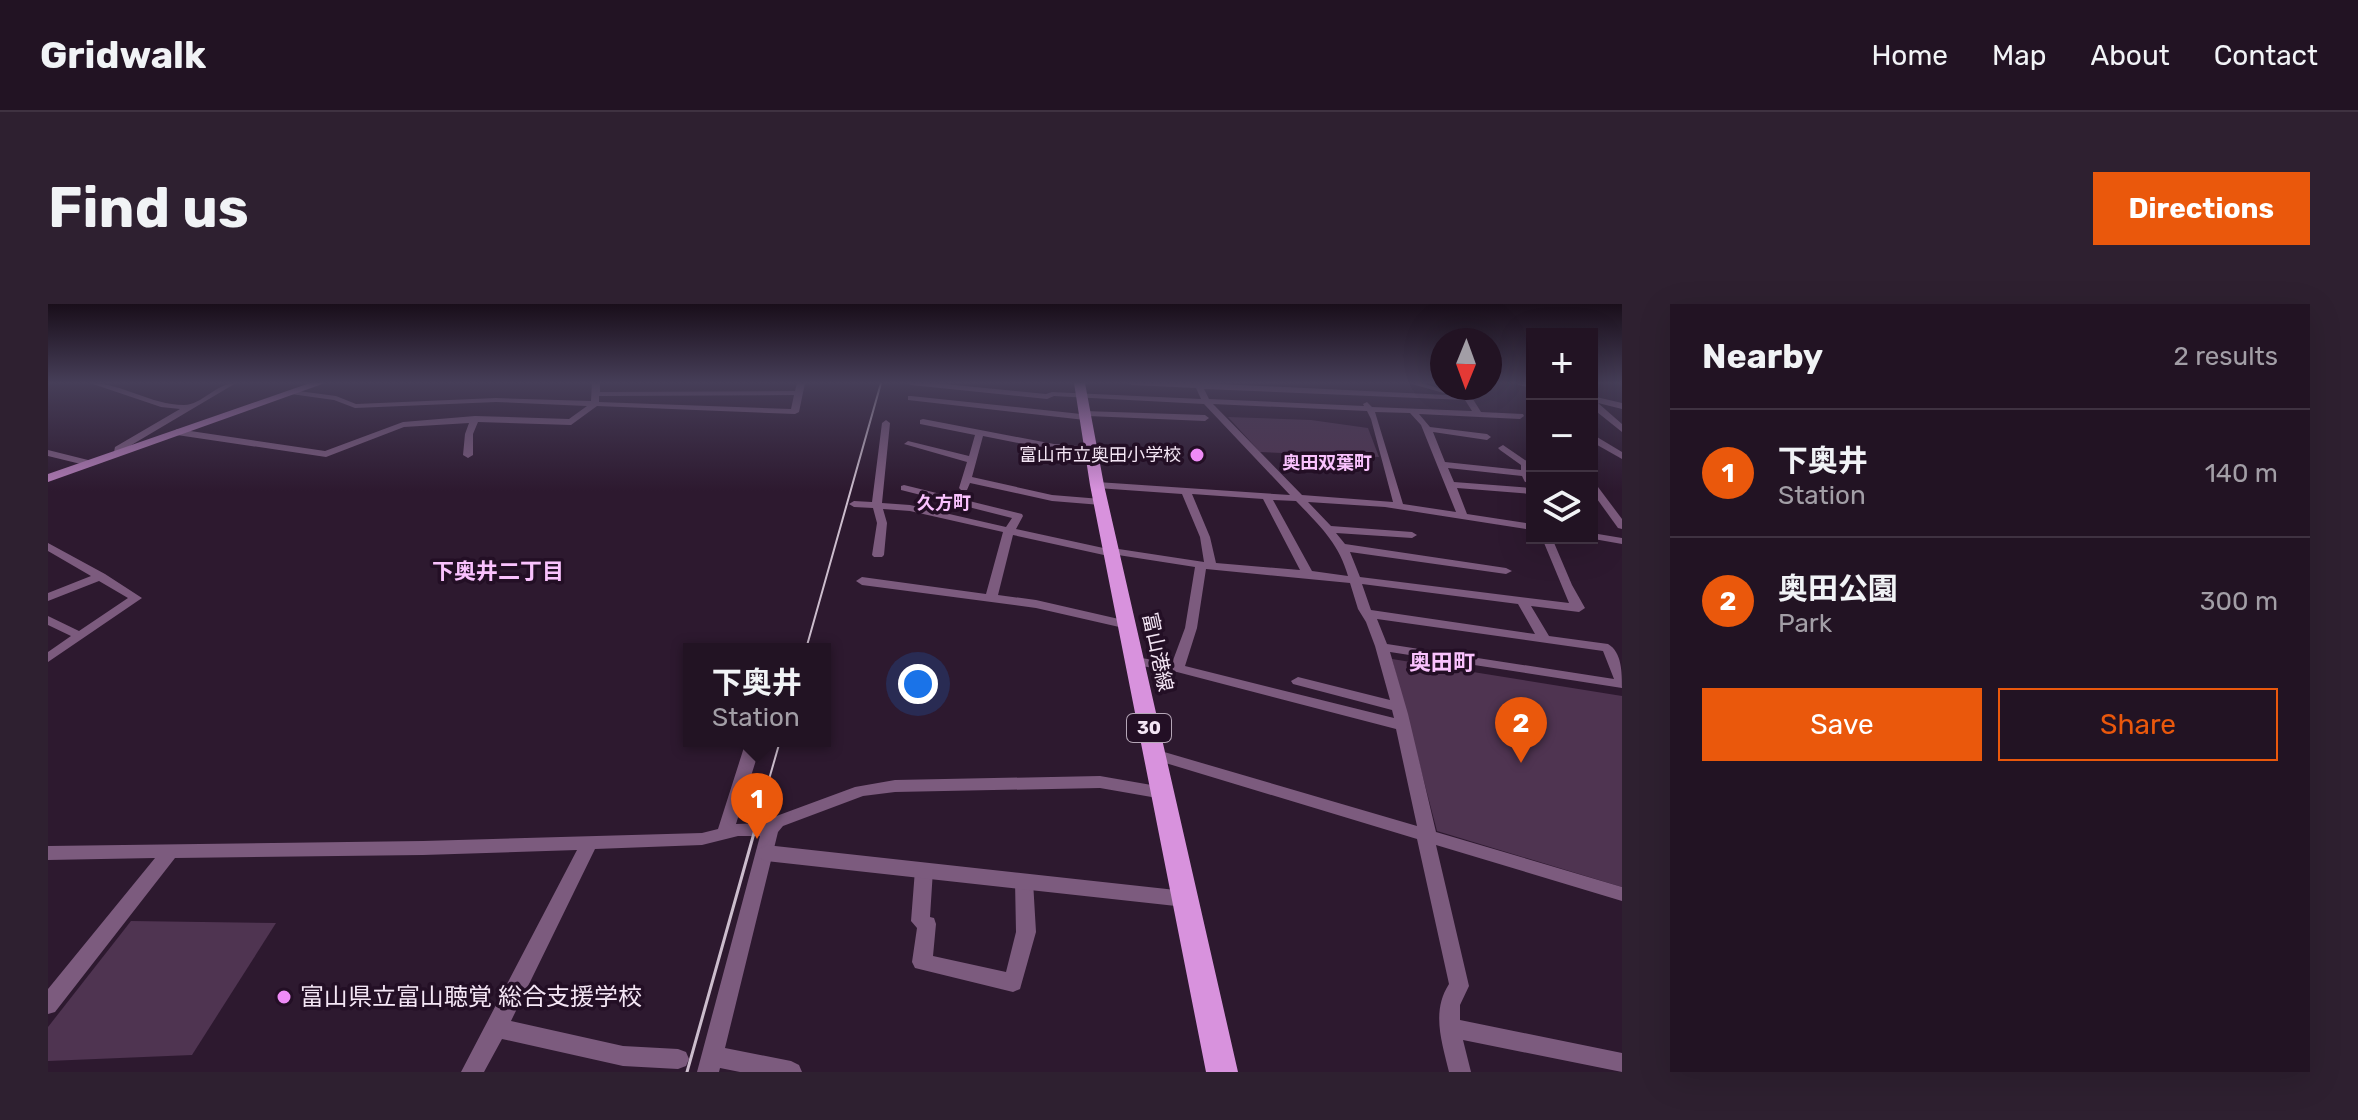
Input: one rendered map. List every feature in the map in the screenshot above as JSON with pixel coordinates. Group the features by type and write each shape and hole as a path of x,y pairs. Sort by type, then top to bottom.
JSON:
{"main road":[{"path":"48,478 215,419"},
{"name":"富山港線","path":"1085,419 1222,1072"}],"street":[{"path":"119,452 118,449 171,419"},
{"path":"468,455 469,435 475,419"},
{"path":"177,432 326,454 394,427 475,419 571,422 574,419"},
{"path":"1223,419 1301,499 1342,547 1348,556 1364,609 1371,614 1608,648 1619,667 1622,683 1382,647"},
{"path":"1375,419 1399,506"},
{"path":"1419,419 1427,429 1463,516"},
{"path":"923,422 1054,447 1091,449"},
{"path":"878,555 882,523 877,505 886,423"},
{"path":"1427,429 1487,437"},
{"path":"955,519 980,433"},
{"path":"1598,441 1622,448"},
{"path":"1598,442 1622,456"},
{"path":"908,444 972,460"},
{"path":"1503,448 1525,464 1526,476"},
{"path":"48,453 89,463"},
{"path":"1441,464 1525,473"},
{"path":"966,479 1052,498 1099,493 1186,491 1399,506 1526,526"},
{"path":"1449,485 1526,492"},
{"path":"904,488 1018,516 1009,531 991,598"},
{"path":"1177,668 1191,628 1206,565 1205,537 1186,491"},
{"path":"1598,493 1622,526"},
{"path":"1267,497 1308,574"},
{"path":"854,504 910,508 1112,552 1579,608 1569,597 1566,579 1550,544"},
{"path":"1328,529 1412,535"},
{"path":"1598,537 1622,541"},
{"path":"1342,547 1506,571"},
{"path":"48,658 136,598 50,548"},
{"path":"48,597 101,576"},
{"path":"862,581 1036,604 1128,625"},
{"path":"1522,601 1545,640"},
{"path":"1371,614 1401,725 1459,986 1450,996 1450,1028 1460,1072"},
{"path":"48,620 80,636"},
{"path":"1135,661 1177,668 1401,725"},
{"path":"1298,681 1396,706"},
{"path":"725,833 752,747"},
{"path":"1154,754 1622,894"},
{"path":"791,1072 710,1064 770,829 777,822 861,791 895,786 1100,782 1163,793"},
{"path":"48,853 169,853 702,839 755,828 770,829"},
{"path":"472,1072 498,1028 565,886 590,842"},
{"path":"48,1005 169,853"},
{"path":"766,853 1185,899"},
{"path":"924,870 920,921 927,924 922,962 1013,983 1026,932 1024,881"},
{"path":"498,1028 623,1056 678,1059"},
{"path":"1450,1028 1622,1063"}],"shaded area":[{"path":"1230,419 1311,420 1368,428 1379,457 1260,452"},
{"path":"1392,659 1622,696 1622,887 1437,831"},
{"path":"131,921 276,923 192,1055 48,1061 48,1027"}],"tram line":[{"path":"808,643 871,419"},
{"path":"755,828 778,747"},
{"path":"687,1072 756,826"}],"place":[{"name":"富山市立奥田小学校","path":"1197,455"},
{"name":"奥田公園","path":"1521,763"},
{"name":"下奥井","path":"757,839"},
{"name":"富山県立富山聴覚 総合支援学校","path":"284,997"}],"district":[{"name":"奥田双葉町","path":"1327,463"},
{"name":"久方町","path":"944,503"},
{"name":"下奥井二丁目","path":"498,571"},
{"name":"奥田町","path":"1442,662"}]}
